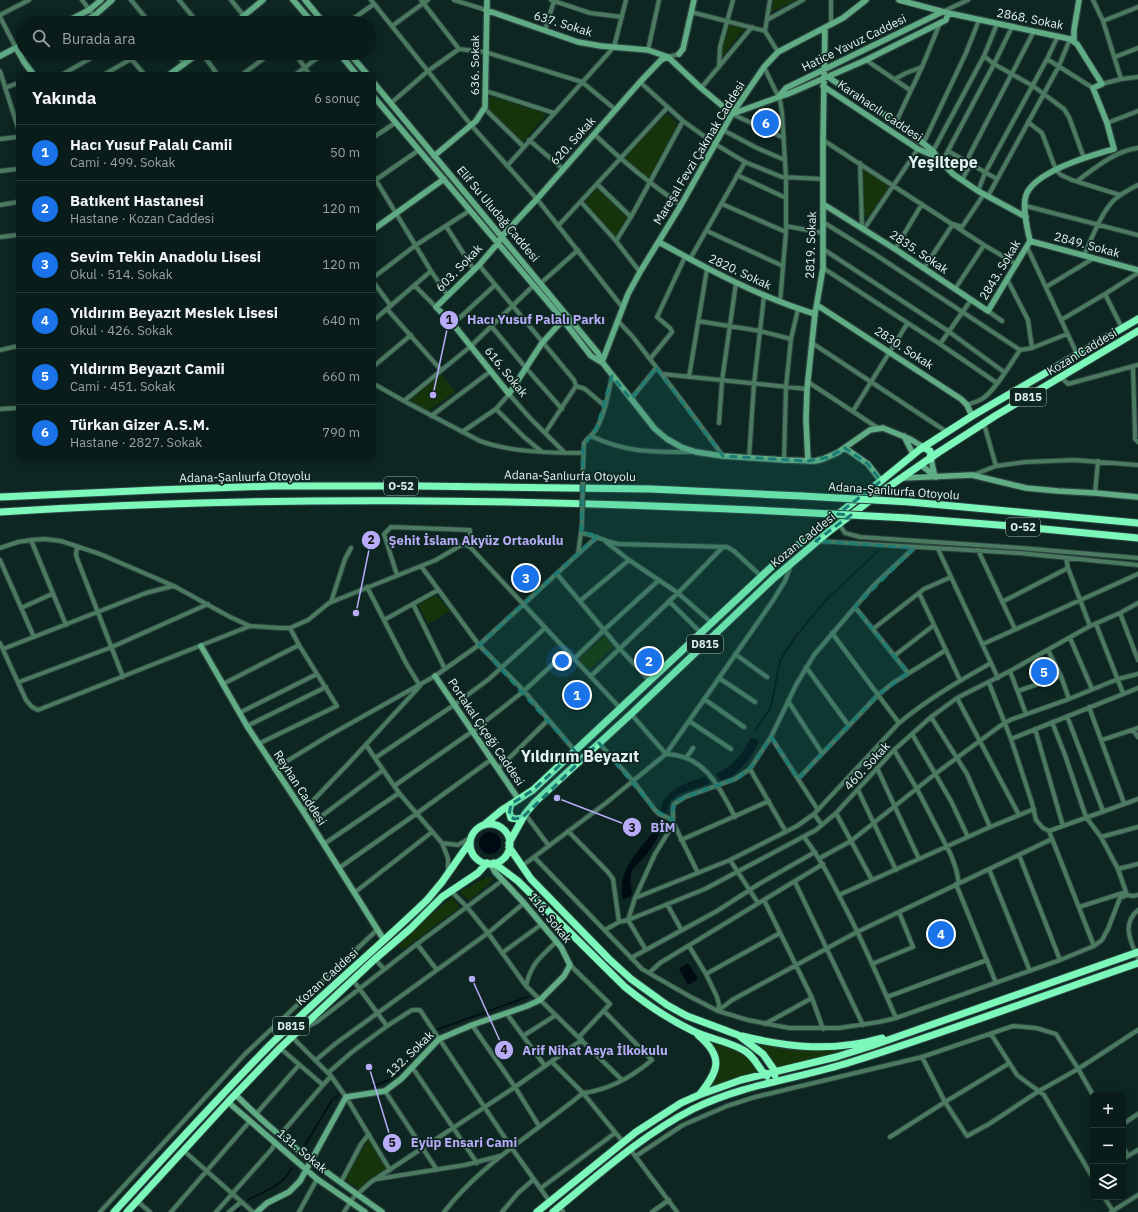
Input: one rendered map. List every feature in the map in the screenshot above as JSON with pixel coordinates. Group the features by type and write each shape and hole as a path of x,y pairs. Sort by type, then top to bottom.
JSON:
{"highway":[{"name":"Kozan Caddesi","path":"484,825 511,804 533,790 781,558 881,481 918,450 972,416 1138,319"},
{"name":"Kozan Caddesi","path":"509,845 523,816 542,795 631,714 792,561 839,524 939,452 1138,331"},
{"path":"920,465 915,459 918,450 930,451 931,459"},
{"name":"Adana-Şanlıurfa Otoyolu","path":"0,497 140,490 257,487 419,486 651,489 910,502 1138,523"},
{"name":"O-52","path":"0,512 154,505 419,500 652,505 908,518 1138,538"},
{"path":"511,804 509,811 511,818 517,819 523,816"},
{"path":"778,1080 769,1078 764,1074 758,1063 744,1051 694,1031 655,1009 625,987 518,881 491,863 479,860 474,855 471,849 470,840 473,832 484,825 494,824 501,828 506,833 509,845 522,866 537,885 609,959 631,979 656,998 680,1012 709,1025 738,1035 783,1045 826,1048 876,1040 930,1025"},
{"name":"Kozan Caddesi","path":"114,1212 212,1105 265,1051 310,1007 427,900 448,875 470,840"},
{"path":"491,863 504,856 509,845"},
{"name":"Kozan Caddesi","path":"127,1212 235,1094 280,1048 375,959 410,929 442,897 491,863"},
{"path":"537,1212 623,1142 667,1111 699,1095 730,1083 836,1057 871,1046 1137,955"},
{"path":"552,1212 561,1209 630,1149 663,1126 694,1109 737,1091 820,1071 871,1056 1138,963"},
{"path":"694,1031 708,1044 715,1059 715,1073 699,1095"},
{"path":"738,1035 763,1054 775,1071 778,1080"}],"street":[{"path":"0,56 16,48 0,16 29,0"},
{"path":"82,0 94,16 112,0"},
{"path":"78,16 90,10 101,0"},
{"path":"131,0 144,16"},
{"path":"179,0 192,16"},
{"path":"230,0 244,16 263,0"},
{"path":"293,0 306,16"},
{"path":"305,0 318,16"},
{"path":"392,26 422,2 428,0"},
{"name":"637. Sokak","path":"454,0 578,42 648,50 668,57"},
{"name":"636. Sokak","path":"434,156 479,118 484,108 486,102 485,52 487,0"},
{"path":"545,30 553,0 590,12 622,16"},
{"path":"507,166 614,47 626,0"},
{"path":"648,50 660,0"},
{"path":"668,57 679,54 683,49 694,0"},
{"path":"719,67 720,47 733,0"},
{"path":"770,0 765,30 778,52"},
{"path":"767,20 803,0"},
{"path":"831,0 831,24"},
{"name":"Mareşal Fevzi Çakmak Caddesi","path":"602,362 623,308 640,272 681,205 732,114 764,68 778,52 849,14 866,0"},
{"name":"2868. Sokak","path":"899,0 945,13 1012,26 1072,40 1102,84"},
{"path":"732,114 779,96 825,81 946,20 945,13 968,0"},
{"path":"953,224 962,227 998,179 1072,40 1078,0"},
{"path":"1093,0 1103,21 1121,79"},
{"path":"356,16 373,2 471,125 536,199 623,308"},
{"path":"422,2 459,49"},
{"path":"1103,21 1138,7"},
{"path":"691,12 765,30"},
{"name":"Hatice Yavuz Caddesi","path":"779,96 786,88 945,13"},
{"path":"924,142 966,53 979,20"},
{"path":"896,122 922,67 940,23"},
{"path":"933,150 984,56 997,24"},
{"path":"942,162 994,64 1012,26"},
{"path":"701,88 752,27"},
{"name":"2819. Sokak","path":"808,461 806,420 807,390 815,314 823,268 825,28"},
{"path":"962,180 968,169 969,156 1034,31"},
{"path":"978,191 985,172 1048,59 1058,36"},
{"path":"1115,57 1138,48"},
{"path":"391,103 428,71 459,49 485,52 582,82 616,110"},
{"path":"984,56 994,64 1033,86 1067,112 1084,158"},
{"path":"668,57 701,88 732,114 784,138"},
{"name":"620. Sokak","path":"498,243 502,236 640,82 661,60 668,57"},
{"path":"1048,59 1093,88 1107,123 1115,152"},
{"path":"24,60 31,72"},
{"path":"67,72 88,60"},
{"path":"108,72 129,60"},
{"path":"132,60 142,72"},
{"path":"181,60 185,64"},
{"path":"173,72 190,60"},
{"path":"206,60 215,72"},
{"path":"246,72 262,60"},
{"path":"300,60 308,72"},
{"path":"299,72 314,60"},
{"path":"345,60 354,72"},
{"path":"355,60 365,72"},
{"path":"866,60 910,90"},
{"path":"895,79 922,67"},
{"path":"764,68 779,96 784,138 786,232 780,302"},
{"path":"0,71 16,119"},
{"path":"1093,88 1121,79 1138,77"},
{"path":"825,81 896,122 924,142 933,150 937,157"},
{"name":"Karahacılı Caddesi","path":"825,81 918,149 937,157 948,170 978,191 1026,217"},
{"path":"640,82 667,108 684,121 715,144 745,162 777,176 786,178 823,179"},
{"path":"5,88 16,84"},
{"name":"Elif Su Uludağ Caddesi","path":"376,85 541,283 598,353 602,362 612,376 661,435 681,447 696,452 723,456 808,461 829,457 845,448 866,432 878,428"},
{"path":"486,91 554,113"},
{"name":"Elif Su Uludağ Caddesi","path":"376,99 563,320 591,356 602,362"},
{"path":"484,108 524,147"},
{"path":"558,226 667,108"},
{"path":"1107,123 1138,111"},
{"path":"616,242 650,184 684,121"},
{"path":"1028,122 1043,135 1056,170 1061,175 1120,195"},
{"path":"376,136 395,123"},
{"path":"724,130 757,148 785,160"},
{"path":"594,134 620,159 650,184 681,205"},
{"path":"0,139 16,137"},
{"path":"529,140 563,169"},
{"path":"823,140 984,245 1016,264"},
{"path":"1030,241 1026,217 1026,196 1031,187 1042,177 1084,158 1138,148"},
{"path":"863,228 918,149"},
{"path":"376,178 419,150"},
{"path":"948,150 998,179"},
{"path":"1077,181 1115,152"},
{"path":"650,359 672,334 672,330 657,317 687,258 707,230 745,162"},
{"path":"860,163 863,228"},
{"path":"0,171 16,169"},
{"path":"737,175 786,198"},
{"path":"376,228 444,179"},
{"path":"376,181 448,296"},
{"path":"597,184 631,217"},
{"path":"1084,255 1099,224 1112,202 1120,195 1138,185"},
{"path":"0,205 16,202"},
{"path":"581,202 640,272"},
{"path":"722,204 786,232"},
{"name":"2835. Sokak","path":"823,204 863,228 1002,320"},
{"path":"895,249 922,204"},
{"path":"1026,206 1138,235"},
{"path":"376,275 416,245 469,211"},
{"path":"823,222 876,255 1020,350 1032,348 1067,334"},
{"path":"924,268 953,224"},
{"path":"446,226 474,270"},
{"path":"786,226 823,233"},
{"path":"707,230 783,266"},
{"path":"0,237 16,235"},
{"name":"2843. Sokak","path":"988,311 1030,241"},
{"name":"2849. Sokak","path":"1030,241 1138,270"},
{"name":"2820. Sokak","path":"659,242 707,269 764,296 815,314"},
{"name":"603. Sokak","path":"436,307 479,265 498,243"},
{"path":"955,289 984,245"},
{"path":"1026,247 1046,286 1077,354"},
{"path":"823,249 948,331 1004,372"},
{"path":"541,283 578,250"},
{"path":"1046,286 1094,258"},
{"path":"479,265 574,380 576,386"},
{"path":"823,268 997,383"},
{"path":"689,377 707,269"},
{"path":"376,318 431,271"},
{"path":"1061,320 1138,273"},
{"path":"1007,279 1028,320 1032,348"},
{"path":"719,423 722,381 736,283"},
{"path":"453,324 494,285"},
{"path":"376,286 391,306"},
{"name":"616. Sokak","path":"415,286 453,324 509,394 565,453"},
{"path":"404,401 408,396 471,346 533,286"},
{"path":"1105,294 1122,328"},
{"path":"749,458 754,384 764,296"},
{"path":"940,344 971,300"},
{"name":"2830. Sokak","path":"817,305 961,398 967,405 972,416"},
{"path":"387,309 442,370"},
{"path":"784,460 786,387 791,339 798,309"},
{"path":"462,432 496,409 509,394 542,343 563,320"},
{"path":"618,321 662,374 723,456"},
{"path":"698,321 729,325 791,339"},
{"path":"853,411 907,324"},
{"path":"492,326 526,368 562,408"},
{"path":"376,364 411,335"},
{"path":"812,343 947,432"},
{"path":"0,350 16,346"},
{"path":"967,405 982,399 997,383 1020,350"},
{"path":"1061,377 1068,384 1136,366 1135,440 1138,442"},
{"path":"631,399 656,368"},
{"path":"431,416 491,371"},
{"path":"662,374 807,390"},
{"path":"578,554 582,526 584,443 598,426 605,406 612,376"},
{"path":"808,382 878,428 890,429 904,436 918,450"},
{"path":"376,385 431,416 493,446 510,449 583,454"},
{"path":"576,386 585,389 605,406"},
{"path":"545,433 576,386"},
{"path":"982,399 986,408"},
{"path":"0,409 16,408"},
{"path":"496,409 524,437 542,451"},
{"path":"984,424 996,466"},
{"path":"591,436 618,447 642,451 696,452"},
{"path":"904,436 918,450"},
{"path":"845,448 868,464 881,481"},
{"path":"931,459 936,478"},
{"path":"902,478 936,478 972,475 996,466 1026,462 1074,460 1138,465"},
{"path":"1095,492 1098,461"},
{"path":"920,465 936,478"},
{"path":"972,475 1026,488 1095,492 1138,497"},
{"path":"839,524 846,533 860,537 1138,558"},
{"path":"397,575 384,534 391,527 470,530 470,546"},
{"path":"581,533 619,544 723,546 734,551 762,577"},
{"path":"274,769 328,736 420,686 479,645 597,537"},
{"path":"602,539 629,560 678,593 712,623"},
{"path":"31,540 66,625"},
{"path":"0,548 18,542 31,540 54,540 77,546 174,586 230,617 250,626 290,628 314,616 323,607 331,602 421,566 441,557 463,544 470,546 621,709"},
{"path":"817,541 914,548 978,550 1138,565"},
{"path":"77,546 76,555 123,677"},
{"path":"591,676 678,593 723,546"},
{"path":"331,602 345,559 351,548"},
{"path":"646,950 628,920 635,898 655,854 667,836 673,821 674,804 678,800 735,780 750,769 771,737 806,667 832,633 873,586 914,548"},
{"path":"938,549 998,678"},
{"path":"978,550 1015,629"},
{"path":"1066,558 1068,568 1090,626"},
{"path":"0,560 34,637"},
{"path":"580,601 629,560"},
{"path":"522,866 666,754 772,602 784,581 792,561"},
{"path":"421,566 479,645 524,691 575,751"},
{"path":"1002,602 1068,568"},
{"path":"557,574 650,682"},
{"path":"983,644 1138,574"},
{"path":"872,629 929,586 951,577"},
{"path":"575,658 659,580"},
{"path":"3,649 146,593 174,586"},
{"path":"367,587 406,663 420,686"},
{"path":"384,620 438,590"},
{"path":"919,593 960,680"},
{"path":"21,608 52,594"},
{"path":"669,601 701,633"},
{"name":"460. Sokak","path":"605,930 619,922 628,920 705,889 804,837 836,813 894,750 932,717 957,698 998,678 1090,626 1120,613 1138,603"},
{"path":"19,682 112,647 208,604"},
{"path":"413,604 445,669"},
{"path":"855,607 908,673"},
{"path":"1120,613 1138,660"},
{"path":"1096,624 1123,693"},
{"path":"894,656 934,625"},
{"path":"0,643 29,704 35,709 41,709 250,626"},
{"path":"258,744 337,706 290,628"},
{"path":"375,758 454,705 501,668 545,628"},
{"path":"832,633 899,724"},
{"path":"1070,638 1092,690"},
{"path":"223,684 299,645"},
{"name":"Reyhan Caddesi","path":"201,646 258,744 303,811 384,940"},
{"path":"798,779 878,695 908,673 946,650"},
{"path":"1048,650 1061,676 1069,699"},
{"path":"394,786 473,732 524,691 567,651"},
{"path":"735,654 767,677"},
{"path":"635,898 730,860 786,832 814,814 899,724 935,696 991,663"},
{"path":"806,667 849,726"},
{"path":"1010,671 1026,714"},
{"path":"239,713 317,674"},
{"path":"820,858 851,841 957,757 1005,723 1118,679 1138,674"},
{"name":"Portakal Çiçeği Caddesi","path":"435,676 499,768 519,800"},
{"path":"1018,691 1061,676"},
{"path":"719,678 755,702"},
{"path":"988,682 1011,739 1034,809 1036,820 1049,831 1094,946"},
{"path":"303,811 420,686"},
{"path":"247,726 326,687"},
{"path":"1011,739 1138,688"},
{"path":"957,698 1018,815"},
{"path":"704,699 744,727"},
{"path":"788,701 822,753"},
{"path":"1089,707 1124,803"},
{"path":"631,714 666,754 686,758 703,768 718,786 735,817"},
{"path":"1067,716 1103,811"},
{"path":"932,717 974,788 990,827"},
{"path":"499,768 548,720"},
{"path":"689,721 732,749"},
{"path":"1052,722 1086,817 1101,837 1118,869 1126,893"},
{"path":"1102,740 1138,728"},
{"path":"1034,729 1062,826"},
{"path":"1133,730 1138,737"},
{"path":"912,734 956,810 968,837"},
{"path":"771,737 818,810"},
{"path":"598,743 633,781 659,814 673,821 698,873"},
{"path":"366,745 399,793 442,843 448,858 448,875"},
{"path":"686,758 693,748"},
{"path":"894,750 917,789 954,862 958,884 996,983"},
{"path":"339,868 492,759"},
{"path":"877,768 919,858"},
{"path":"750,769 786,832"},
{"path":"311,824 383,770"},
{"path":"858,790 896,870"},
{"path":"324,844 399,793"},
{"path":"1049,831 1138,799"},
{"path":"681,840 769,801"},
{"path":"839,895 896,870 919,858 1034,809"},
{"path":"836,813 872,880"},
{"path":"814,814 822,825"},
{"path":"523,816 549,846"},
{"path":"1101,837 1138,827"},
{"path":"568,831 613,879 619,922"},
{"path":"354,893 432,832"},
{"path":"804,837 820,858 839,895 896,1018"},
{"path":"718,1011 727,1004 795,965 857,932 1052,839"},
{"path":"442,843 458,845 470,840"},
{"path":"631,958 717,911 783,869 815,852"},
{"path":"1019,855 1060,960"},
{"path":"534,857 636,964 649,973 718,1011 765,1024 789,1028 823,1029 863,1025 896,1018 1030,972 1060,960 1094,946 1102,940 1108,930 1120,898 1126,893"},
{"path":"730,860 758,903"},
{"name":"116. Sokak","path":"491,863 495,872 557,941 565,953 570,966 610,1004 604,1011"},
{"path":"649,973 660,963 823,864"},
{"path":"1118,869 1138,864"},
{"path":"989,869 1030,972"},
{"path":"390,1170 346,1097 330,1075 294,1035 318,1021 384,969 503,880"},
{"path":"795,882 863,1025"},
{"path":"451,890 488,933 526,986 622,1080"},
{"path":"1079,907 1126,893 1133,896 1138,895"},
{"path":"764,900 812,998 823,1029"},
{"path":"316,1060 378,1012 488,933 524,903"},
{"path":"667,904 681,930"},
{"path":"1137,955 1130,938 1128,924 1132,915 1138,910"},
{"path":"872,964 913,947 899,912"},
{"path":"502,953 542,924"},
{"path":"100,1212 245,1054 377,930"},
{"path":"706,974 780,933"},
{"path":"526,986 529,973 533,965 557,941"},
{"path":"417,944 437,970"},
{"path":"689,946 706,974 719,1002 718,1011"},
{"path":"375,959 384,969"},
{"path":"887,997 987,960"},
{"name":"132. Sokak","path":"346,1097 385,1091 401,1079 439,1039 540,1000 564,976 570,966"},
{"path":"353,980 387,1026"},
{"path":"765,1024 812,998"},
{"path":"280,1135 330,1075 352,1052 387,1026 416,1009 420,1010 425,1017 511,1147 550,1202"},
{"path":"444,1212 460,1192 511,1147 583,1092 593,1092 622,1080 641,1070 652,1060 604,1011 579,1037"},
{"path":"507,1014 545,1066"},
{"path":"523,1036 556,1015"},
{"path":"472,1025 515,1087 539,1126"},
{"path":"636,1156 683,1125 727,1106 922,1058 1014,1026 1036,1028 1056,1034 1091,1092"},
{"path":"922,1058 945,1102 967,1136 989,1124 1039,1091 1078,1069 1138,1030"},
{"path":"991,1034 1008,1064 1017,1075 1044,1095 1090,1173"},
{"path":"344,1212 350,1201 375,1179 552,1062 582,1040 579,1037"},
{"path":"280,1048 323,1085"},
{"path":"552,1062 583,1092 623,1142"},
{"path":"890,1137 1008,1064"},
{"path":"256,1114 299,1065"},
{"path":"412,1067 477,1162"},
{"path":"385,1091 436,1170"},
{"path":"235,1094 280,1135 311,1160 382,1212"},
{"path":"257,1212 267,1203 289,1192 300,1181 346,1097"},
{"name":"131. Sokak","path":"228,1102 317,1179 365,1212"},
{"path":"1126,1122 1138,1114"},
{"path":"171,1212 250,1121"},
{"path":"541,1188 615,1133"},
{"path":"340,1182 361,1144 369,1134"},
{"path":"216,1212 272,1149 275,1143"},
{"path":"630,1149 677,1212"},
{"path":"183,1150 253,1212"},
{"path":"1126,1152 1128,1156 1138,1150"},
{"path":"375,1179 436,1170 477,1162 502,1155"},
{"path":"299,1212 317,1179"},
{"path":"502,1212 518,1192 534,1179"},
{"path":"1106,1200 1112,1211 1138,1195"},
{"path":"652,1212 669,1200"},
{"path":"138,1201 150,1212"},
{"path":"229,1212 241,1202"}],"highlighted area":[{"path":"656,368 723,456 808,461 829,457 845,448 868,464 881,481 838,514 851,515 816,541 914,548 855,607 908,673 878,695 798,779 771,737 753,765 740,777 678,800 673,808 673,820 655,810 599,743 522,818 514,819 509,815 511,804 533,790 575,751 479,645 598,535 581,533 583,447 597,427 612,376 631,399"}],"green space":[{"path":"774,0 796,0 771,12"},
{"path":"730,24 745,28 722,57 723,47"},
{"path":"490,96 547,114 523,142 488,109"},
{"path":"667,114 678,124 649,179 623,157"},
{"path":"863,169 890,185 869,217 864,216 863,213"},
{"path":"597,188 628,218 615,237 585,202"},
{"path":"441,374 456,392 426,412 410,402 410,398"},
{"path":"436,595 450,611 428,624 418,605"},
{"path":"605,636 614,646 589,670 579,659"},
{"path":"487,877 492,878 491,882 469,901 460,892"},
{"path":"452,897 460,907 405,948 400,948 399,943"},
{"path":"711,1042 732,1049 743,1055 749,1059 759,1071 709,1087 718,1070 717,1054"},
{"path":"755,1043 803,1051 851,1048 839,1053 777,1068 768,1055"},
{"path":"368,1138 387,1170 360,1190 345,1180"}],"shaded area":[{"path":"751,737 759,741 752,754 740,770 722,782 716,774 728,767 737,759"},
{"path":"705,777 710,783 679,794 671,800 658,837 647,854 632,870 630,879 632,893 630,897 623,899 622,888 626,870 635,854 657,824 665,799 671,792 680,786"},
{"path":"490,832 498,835 501,843 498,851 490,854 482,851 479,843 482,835"},
{"path":"688,963 698,979 688,985 679,969"}],"waterway":[{"path":"756,729 771,707 780,661 793,640 824,602 878,551"},
{"path":"372,1086 389,1080 398,1074 413,1056 421,1041 425,1037 439,1029 527,997"},
{"path":"304,1147 332,1100 339,1095"},
{"path":"248,1200 279,1183 292,1168"},
{"path":"237,1212 239,1207"}],"place":[{"name":"Türkan Gizer A.S.M.","path":"766,123"},
{"name":"Hacı Yusuf Palalı Parkı","path":"433,395"},
{"name":"Sevim Tekin Anadolu Lisesi","path":"526,578"},
{"name":"Şehit İslam Akyüz Ortaokulu","path":"356,613"},
{"name":"Batıkent Hastanesi","path":"649,661"},
{"name":"Yıldırım Beyazıt Camii","path":"1044,672"},
{"name":"Hacı Yusuf Palalı Camii","path":"577,695"},
{"name":"BİM","path":"557,798"},
{"name":"Yıldırım Beyazıt Meslek Lisesi","path":"941,934"},
{"name":"Arif Nihat Asya İlkokulu","path":"472,979"},
{"name":"Eyüp Ensari Cami","path":"369,1067"}],"district":[{"name":"Yeşiltepe","path":"943,162"},
{"name":"Yıldırım Beyazıt","path":"580,756"}]}
